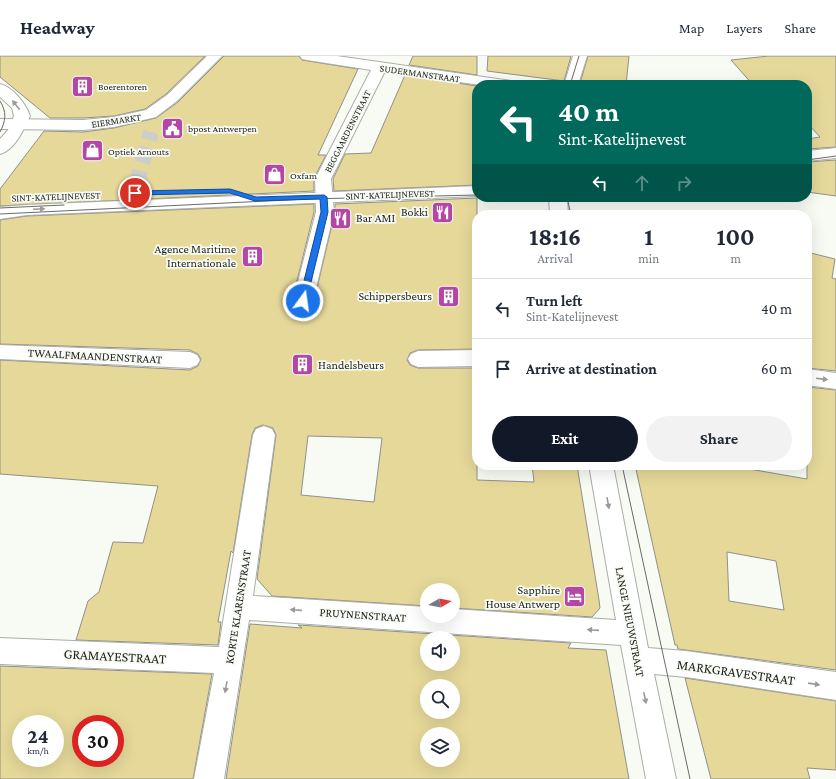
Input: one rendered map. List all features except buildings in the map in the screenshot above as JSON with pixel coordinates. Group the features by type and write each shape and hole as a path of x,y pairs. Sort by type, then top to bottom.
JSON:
{"street":[{"name":"EIERMARKT","path":"0,124 83,125 151,120 215,56"},
{"name":"SUDERMANSTRAAT","path":"306,56 473,80"},
{"path":"413,72 418,56"},
{"path":"573,80 580,56"},
{"name":"BEGGAARDENSTRAAT","path":"303,301 325,212 323,179 380,67"},
{"path":"0,88 19,107 22,116 18,125 0,149"},
{"path":"812,155 836,153"},
{"name":"SINT-KATELIJNEVEST","path":"0,199 135,190 230,191 255,199"},
{"name":"SINT-KATELIJNEVEST","path":"0,213 27,210 255,199 472,191"},
{"name":"TWAALFMAANDENSTRAAT","path":"0,352 190,360"},
{"path":"418,359 472,358"},
{"path":"812,379 836,381"},
{"name":"KORTE KLARENSTRAAT","path":"209,779 230,661 264,435"},
{"name":"LANGE NIEUWSTRAAT","path":"602,470 637,660 661,779"},
{"name":"PRUYNENSTRAAT","path":"238,607 632,633"},
{"name":"GRAMAYESTRAAT","path":"0,651 230,661"},
{"name":"MARKGRAVESTRAAT","path":"637,660 686,664 836,686"}],"tunnel":[{"path":"136,186 151,132"}],"tram line":[{"path":"572,80 579,56"},
{"path":"0,101 5,113 4,124 0,132"},
{"path":"812,159 836,156"},
{"path":"0,214 308,199 472,195"},
{"path":"568,202 570,210"},
{"path":"0,208 64,205"},
{"path":"623,470 690,779"}],"place":[{"name":"Boerentoren","path":"82,86"},
{"name":"bpost Antwerpen","path":"172,128"},
{"name":"Optiek Arnouts","path":"93,151"},
{"name":"Oxfam","path":"274,175"},
{"name":"Bokki","path":"443,212"},
{"name":"Bar AMI","path":"341,218"},
{"name":"Agence Maritime Internationale","path":"252,256"},
{"name":"Schippersbeurs","path":"448,296"},
{"name":"Handelsbeurs","path":"303,365"},
{"name":"Sapphire House Antwerp","path":"575,597"}],"route":[{"path":"135,193 230,191 255,199 324,197 325,212 303,301"}]}
